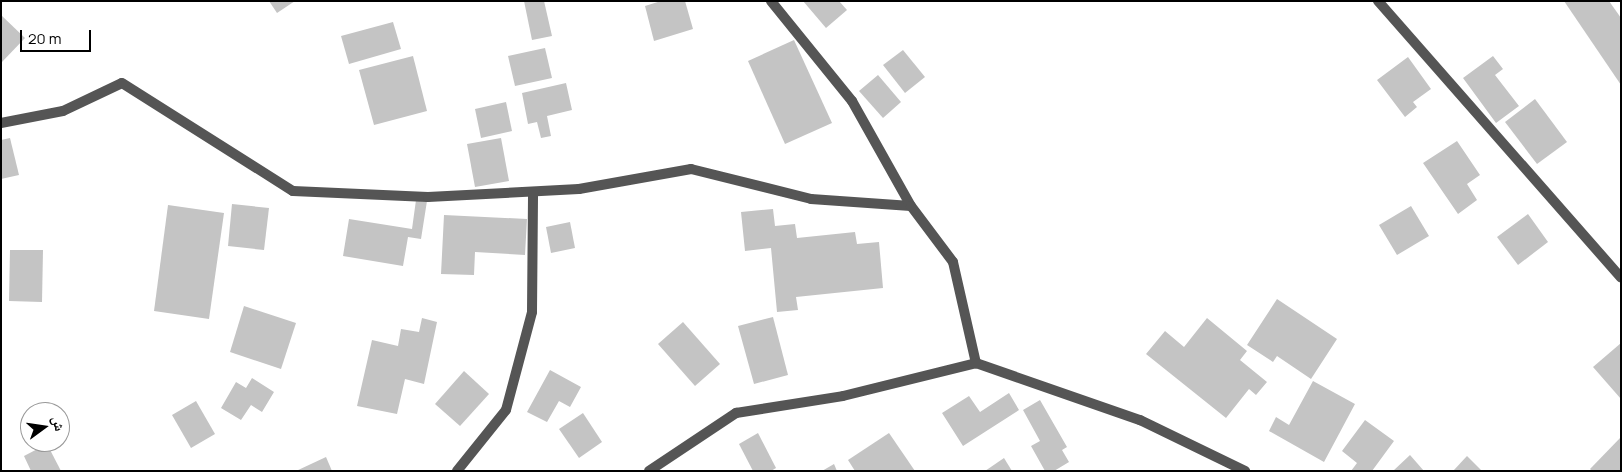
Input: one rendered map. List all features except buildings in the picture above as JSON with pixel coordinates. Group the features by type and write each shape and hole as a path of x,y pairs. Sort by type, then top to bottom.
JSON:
{"street":[{"path":"771,1 852,101 911,206 952,262 976,363"},
{"path":"1378,1 1621,278"},
{"path":"1,123 63,111 122,83 293,191 428,198 579,189 691,169 811,199 911,206"},
{"path":"457,471 506,410 532,312 533,192"},
{"path":"649,471 736,413 843,396 976,363 1140,420 1245,471"}]}
